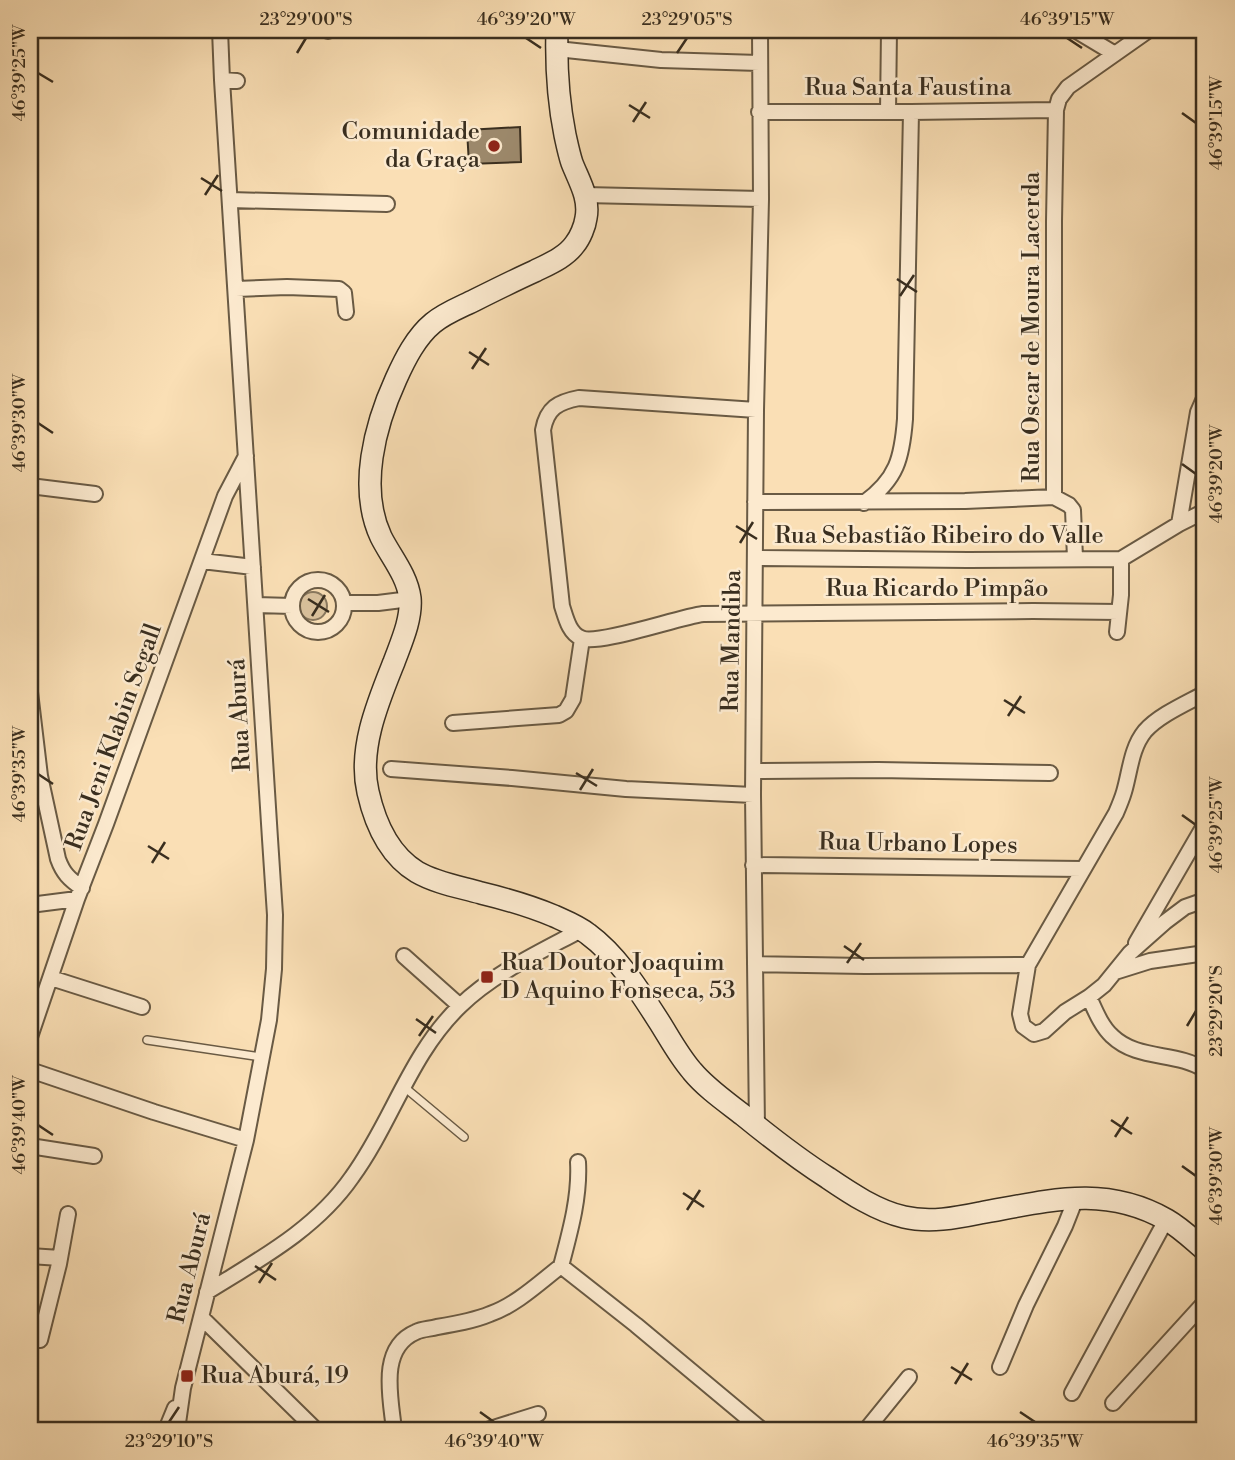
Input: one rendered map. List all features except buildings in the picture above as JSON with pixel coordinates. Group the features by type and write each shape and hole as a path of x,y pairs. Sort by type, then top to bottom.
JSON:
{"street":[{"name":"Rua Aburá","path":"177,1430 183,1388 246,1140 269,1020 274,969 275,915 220,30"},
{"name":"Rua Mandiba","path":"757,1126 753,795 756,410 761,199 760,30"},
{"path":"888,112 889,30"},
{"path":"1075,30 1115,54"},
{"path":"1056,110 1059,99 1068,87 1149,30"},
{"path":"759,63 660,61 557,40 562,117 573,163 585,195 586,220 576,244 545,266 445,315 423,333 394,383 377,436 371,465 371,498 375,520 403,578 410,599 408,620 382,691 364,766 367,790 375,815 385,839 406,864 420,874 443,883 532,907 581,930 609,952 694,1075 828,1178 872,1205 906,1218 926,1220 1055,1200 1102,1198 1128,1203 1166,1220 1205,1250"},
{"path":"222,80 237,81"},
{"name":"Rua Santa Faustina","path":"759,112 1056,110"},
{"name":"Rua Oscar de Moura Lacerda","path":"755,502 864,503 1054,497 1056,110"},
{"path":"864,503 881,490 898,463 903,445 911,112"},
{"path":"585,195 761,199"},
{"path":"230,200 387,204"},
{"path":"236,289 340,289 344,293 346,312"},
{"path":"1179,524 1198,412 1205,396"},
{"path":"453,723 559,715 566,711 573,699 582,639 571,629 562,606 543,430 551,409 563,401 579,398 756,410"},
{"name":"Rua Jeni Klabin Segall","path":"30,1037 225,496 247,455"},
{"path":"30,486 94,494"},
{"path":"1054,497 1065,501 1073,510 1075,558"},
{"path":"1117,632 1121,559 1205,511"},
{"name":"Rua Sebastião Ribeiro do Valle","path":"756,558 1121,559"},
{"path":"202,561 253,567"},
{"path":"317,580 325,580 338,589 344,603 337,625 323,632 308,630 296,620 292,606 297,591 310,581 317,580"},
{"path":"344,603 410,599"},
{"path":"257,605 292,606"},
{"name":"Rua Ricardo Pimpão","path":"582,639 594,640 614,636 691,615 754,612 1119,612"},
{"path":"30,692 40,776 58,859 63,871 80,893 30,905"},
{"path":"1205,693 1145,731 1132,757 1124,794 1116,813 1028,965 1020,1014 1020,1021 1027,1030 1034,1034 1039,1033 1065,1012 1089,998 1115,972 1130,953 1205,824"},
{"path":"391,769 626,789 753,795"},
{"path":"754,771 1051,773"},
{"name":"Rua Urbano Lopes","path":"753,865 1082,869"},
{"path":"1130,953 1185,907 1205,900"},
{"path":"207,1292 298,1233 332,1203 355,1174 434,1035 460,1006 501,974 581,930"},
{"path":"1115,972 1150,961 1205,953"},
{"path":"404,956 460,1006"},
{"path":"755,964 1028,965"},
{"path":"51,978 142,1007"},
{"path":"1089,998 1113,1038 1146,1054 1180,1059 1205,1070"},
{"path":"30,1070 246,1140"},
{"path":"30,1146 93,1156"},
{"path":"394,1430 389,1367 403,1341 415,1332 492,1314 510,1305 561,1266 577,1197 578,1162"},
{"path":"1000,1367 1076,1198"},
{"path":"40,1340 68,1214"},
{"path":"1072,1393 1166,1220"},
{"path":"30,1256 60,1258"},
{"path":"561,1266 762,1430"},
{"path":"1113,1404 1205,1302"},
{"path":"201,1317 316,1430"},
{"path":"866,1430 909,1377"},
{"name":"Rua Aburá","path":"166,1430 183,1388"},
{"path":"487,1430 538,1414"}],"lane":[{"path":"147,1040 261,1057"},
{"path":"403,1086 464,1137"}],"shaded area":[{"path":"313,592 323,596 327,606 323,616 313,620 303,616 299,606 303,596"}],"place":[{"name":"Comunidade da Graça","path":"494,146"},
{"name":"Rua Doutor Joaquim D Aquino Fonseca, 53","path":"487,977"},
{"name":"Rua Aburá, 19","path":"187,1376"}]}
